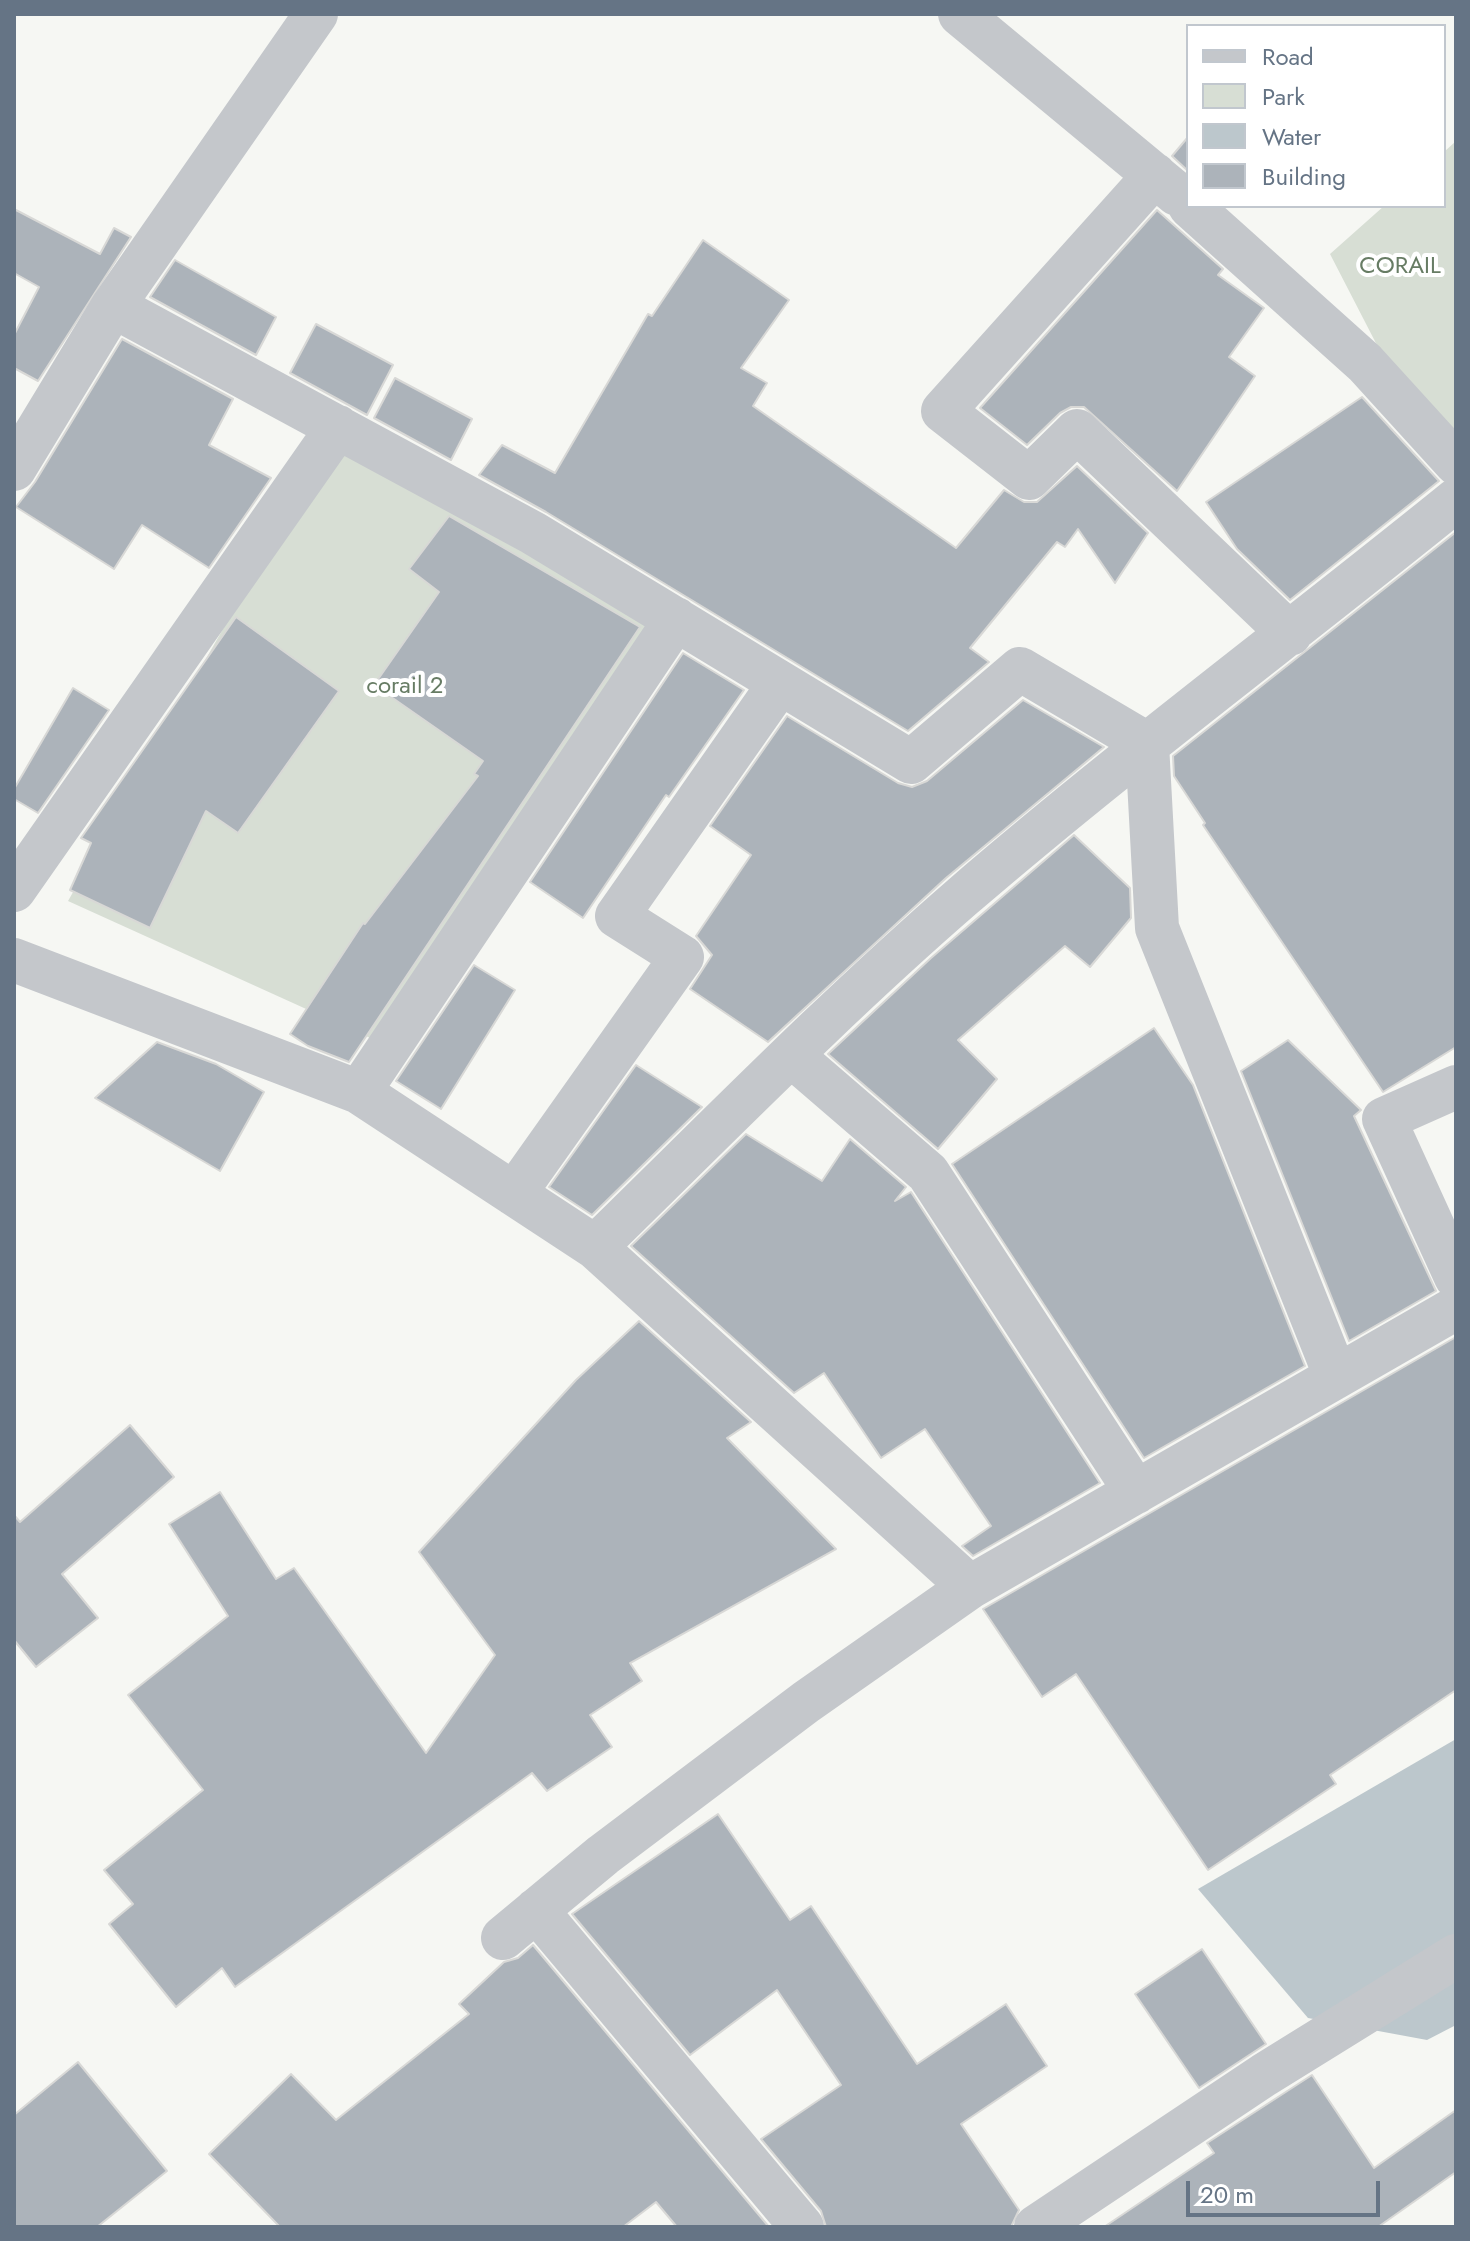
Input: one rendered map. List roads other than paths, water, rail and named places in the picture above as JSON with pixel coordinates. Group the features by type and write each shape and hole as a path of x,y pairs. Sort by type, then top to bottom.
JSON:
{"street":[{"path":"14,469 113,306 316,14"},
{"path":"960,14 1186,202"},
{"path":"1155,175 943,411 1029,478 1077,431 1290,634"},
{"path":"1192,208 1365,363 1456,463"},
{"path":"113,306 533,533 911,762 1020,669 1147,744"},
{"path":"14,890 338,427"},
{"path":"595,1247 791,1055 961,898 1147,744 1456,500"},
{"path":"359,1092 676,619"},
{"path":"514,1194 682,957 617,916 780,683"},
{"path":"1147,744 1157,928 1336,1377"},
{"path":"14,960 359,1092 595,1247 970,1587"},
{"path":"791,1055 928,1173 1136,1492"},
{"path":"1456,1087 1384,1119 1456,1277"},
{"path":"503,1938 806,1702 970,1587 1456,1308"},
{"path":"536,1910 802,2227"},
{"path":"1036,2227 1264,2075 1456,1956"}],"water":[{"path":"1456,1739 1456,2025 1427,2040 1308,2018 1198,1889"}],"park label":[{"name":"CORAIL","path":"1400,267"},
{"name":"corail 2","path":"405,687"}]}
